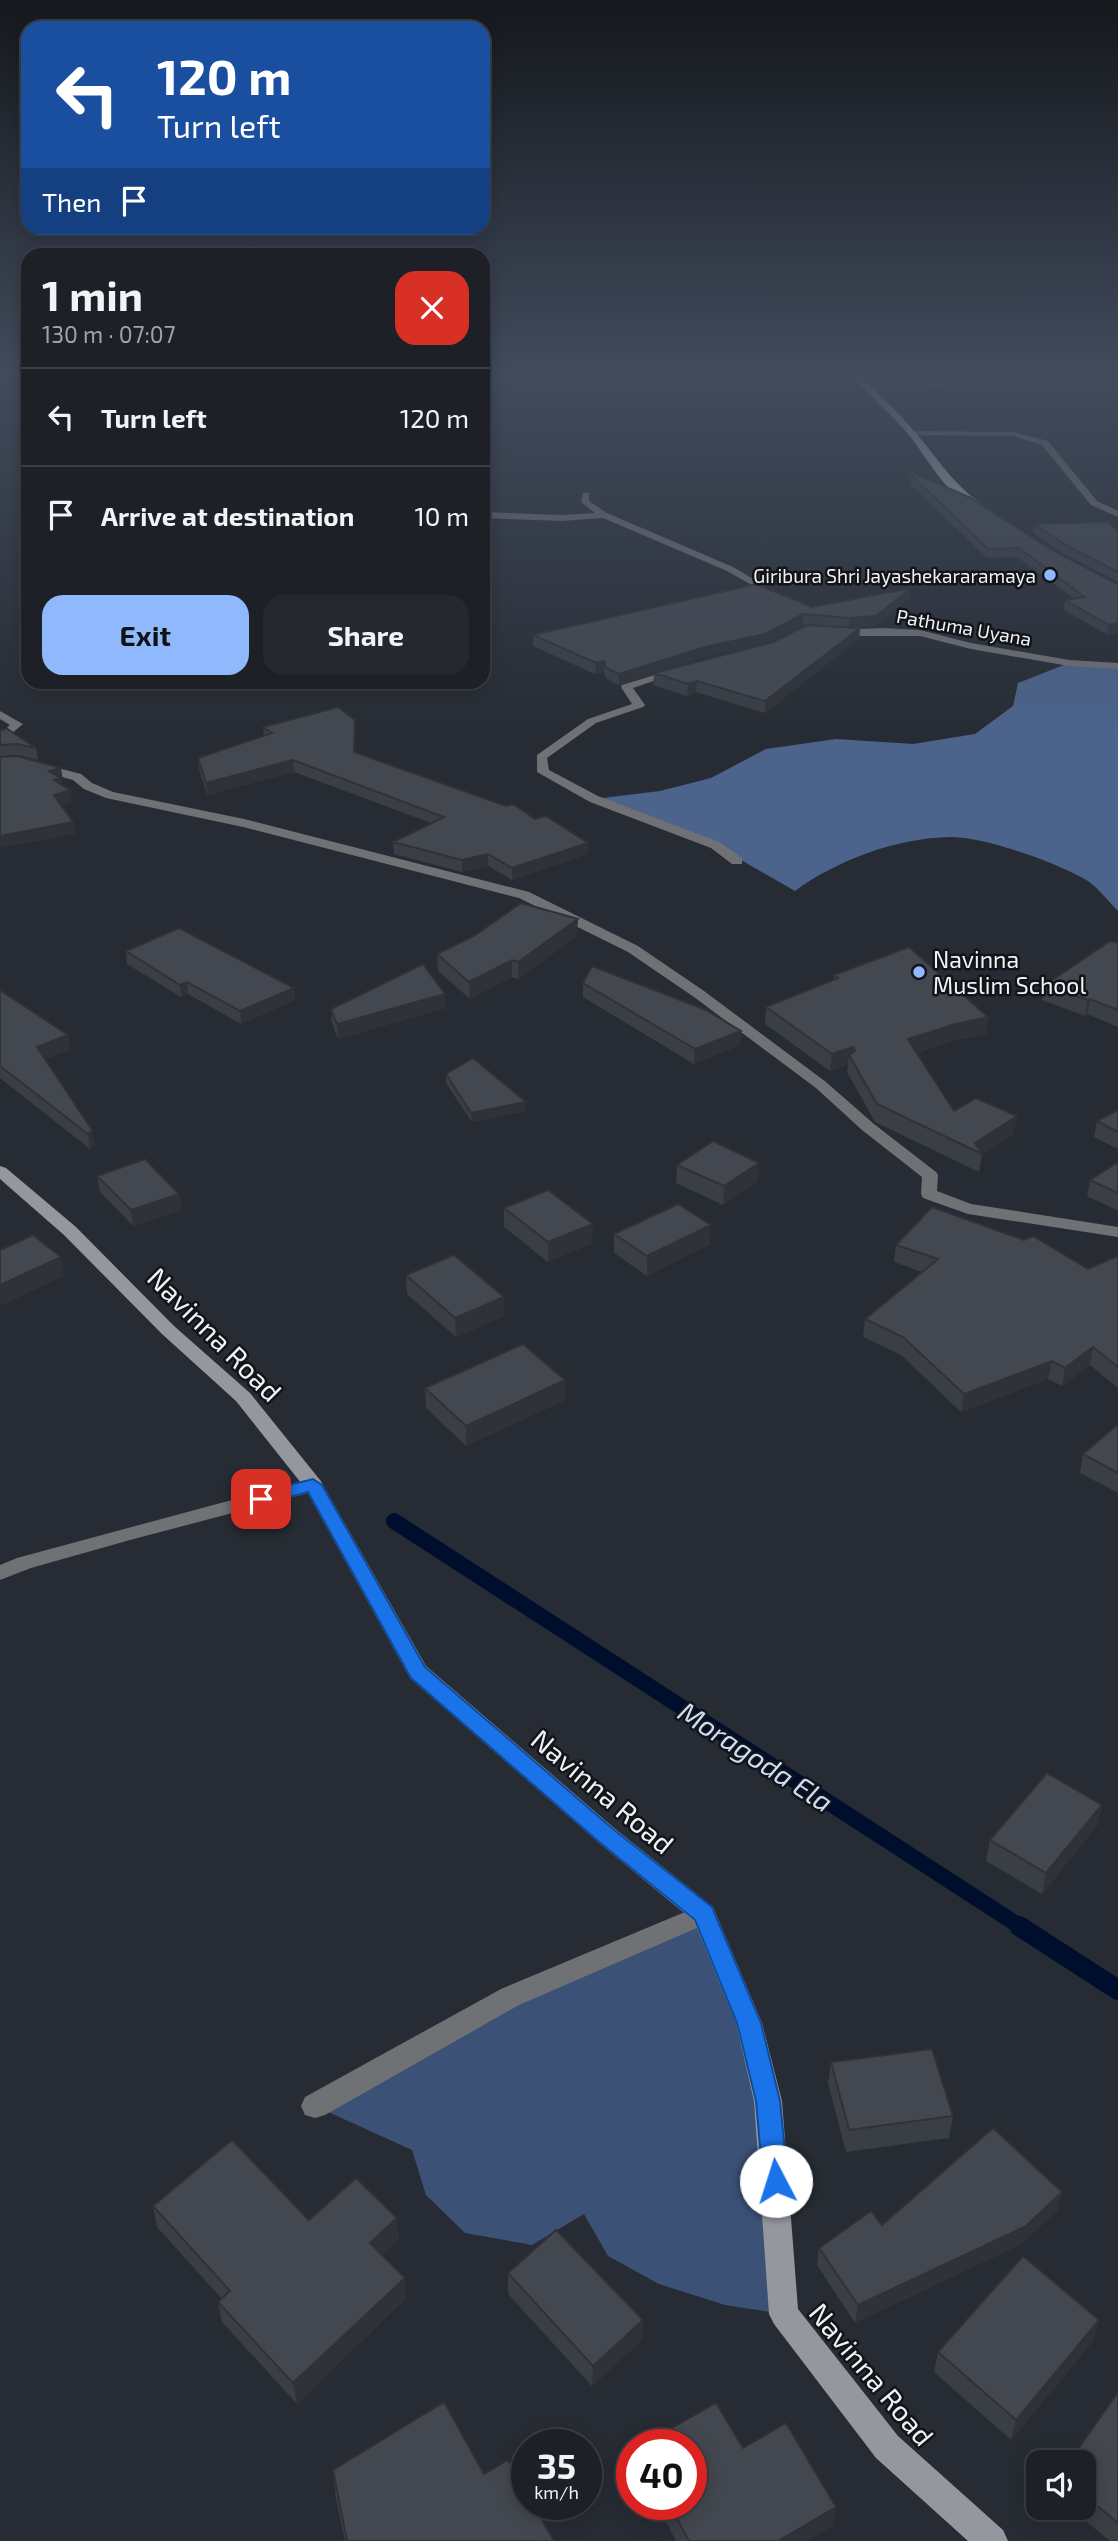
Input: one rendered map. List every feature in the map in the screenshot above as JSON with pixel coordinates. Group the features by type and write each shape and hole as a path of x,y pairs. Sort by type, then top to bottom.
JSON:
{"main road":[{"path":"962,495 983,510"}],"street":[{"path":"586,495 585,502 604,515 730,569 760,586"},
{"path":"1087,495 1094,503 1118,514"},
{"path":"490,514 561,518 604,515"},
{"name":"Pathuma Uyana","path":"826,632 920,633 971,646 1069,663 1118,666"},
{"path":"685,669 626,687 639,705 592,721 541,757 543,772 594,799 715,845 737,861"},
{"path":"0,714 17,724 0,740"},
{"path":"0,763 19,761 77,777 88,786 110,795 244,823 524,895 633,949 699,994 821,1085 868,1127 930,1175 929,1194 968,1209 1118,1232"},
{"name":"Navinna Road","path":"0,1171 70,1231 168,1331 243,1397 313,1485 418,1672 606,1835 704,1914 749,2023 768,2101 784,2314 887,2447 992,2541"},
{"path":"0,1573 116,1536 313,1485"},
{"path":"315,2106 510,1997 704,1914"}],"shaded area":[{"path":"1069,663 1118,666 1118,911 1092,885 1070,871 999,845 950,837 909,842 868,853 829,870 795,891 715,845 594,799 660,791 711,778 766,749 836,739 913,744 975,734 1013,706 1018,683"},
{"path":"704,1914 749,2023 784,2314 725,2305 659,2284 608,2256 584,2214 532,2245 465,2233 426,2195 412,2150 315,2106 510,1997"}],"building":[{"path":"931,495 963,495 971,498 1055,552 1118,584 1118,623 1109,625 1065,600 1085,597 1019,548 988,549"},
{"path":"1107,522 1118,530 1118,572 1064,544 1034,524"},
{"path":"756,584 812,607 911,588 876,616 850,618 803,614 765,634 705,647 619,674 606,668 604,661 596,663 533,635"},
{"path":"807,625 860,628 765,701 697,681 688,684 654,673 773,642"},
{"path":"338,707 355,720 354,752 506,806 513,804 535,819 546,816 588,843 512,868 488,854 462,860 393,842 444,817 293,760 206,783 198,758 272,733 263,727"},
{"path":"6,728 36,748 17,744 0,745 0,731"},
{"path":"17,756 61,768 49,771 61,778 54,780 70,790 54,795 73,822 0,836 0,757"},
{"path":"521,903 578,919 518,962 512,960 469,982 437,954 474,936"},
{"path":"179,928 294,988 240,1011 187,982 180,985 126,951"},
{"path":"1110,941 1118,943 1118,1010 1045,985"},
{"path":"909,947 988,1017 908,1039 954,1111 976,1098 1017,1116 975,1143 982,1154 877,1104 849,1055 855,1051 853,1047 832,1054 766,1007 838,978 834,975"},
{"path":"423,964 445,994 337,1024 331,1009"},
{"path":"592,966 706,1010 741,1031 695,1049 583,983"},
{"path":"0,990 68,1035 37,1047 92,1130 88,1134 0,1066"},
{"path":"473,1058 526,1102 471,1113 446,1074"},
{"path":"1118,1110 1118,1132 1097,1121"},
{"path":"713,1141 759,1163 724,1186 677,1165"},
{"path":"145,1159 179,1194 131,1210 97,1176"},
{"path":"1118,1162 1118,1193 1090,1180"},
{"path":"548,1190 593,1224 548,1242 504,1208"},
{"path":"678,1204 711,1225 647,1256 614,1234"},
{"path":"932,1207 1024,1240 1033,1236 1088,1269 1118,1256 1118,1367 1093,1347 1065,1368 1052,1361 964,1394 903,1337 865,1319 938,1259 896,1245"},
{"path":"33,1235 61,1257 0,1285 0,1250"},
{"path":"454,1255 504,1297 455,1318 406,1275"},
{"path":"523,1344 565,1380 466,1426 425,1388"},
{"path":"1118,1424 1118,1473 1083,1454"},
{"path":"1047,1773 1102,1805 1046,1873 990,1840"},
{"path":"932,2049 953,2116 849,2130 831,2062"},
{"path":"993,2128 1062,2192 1026,2226 858,2305 819,2248 871,2211 882,2225"},
{"path":"232,2140 309,2220 356,2178 397,2218 370,2243 405,2278 293,2383 218,2302 230,2291 153,2206"},
{"path":"556,2230 643,2320 593,2366 508,2273"},
{"path":"1023,2256 1099,2320 1016,2420 938,2352"},
{"path":"1118,2392 1118,2523 1096,2505 1096,2450 1077,2450"},
{"path":"444,2402 484,2474 508,2460 511,2465 511,2520 542,2520 554,2541 347,2541 333,2470"},
{"path":"716,2403 743,2448 786,2423 836,2507 778,2541 689,2541 678,2520 707,2520 707,2429 670,2429"}],"waterway":[{"name":"Moragoda Ela","path":"394,1521 1021,1927"},
{"name":"Moragoda Ela","path":"1019,1926 1118,1990"}],"place":[{"name":"Giribura Shri Jayashekararamaya","path":"1050,575"},
{"name":"Navinna Muslim School","path":"919,972"}],"route":[{"path":"261,1499 313,1485 418,1672 606,1835 704,1914 749,2023 768,2101 776,2181"}]}
